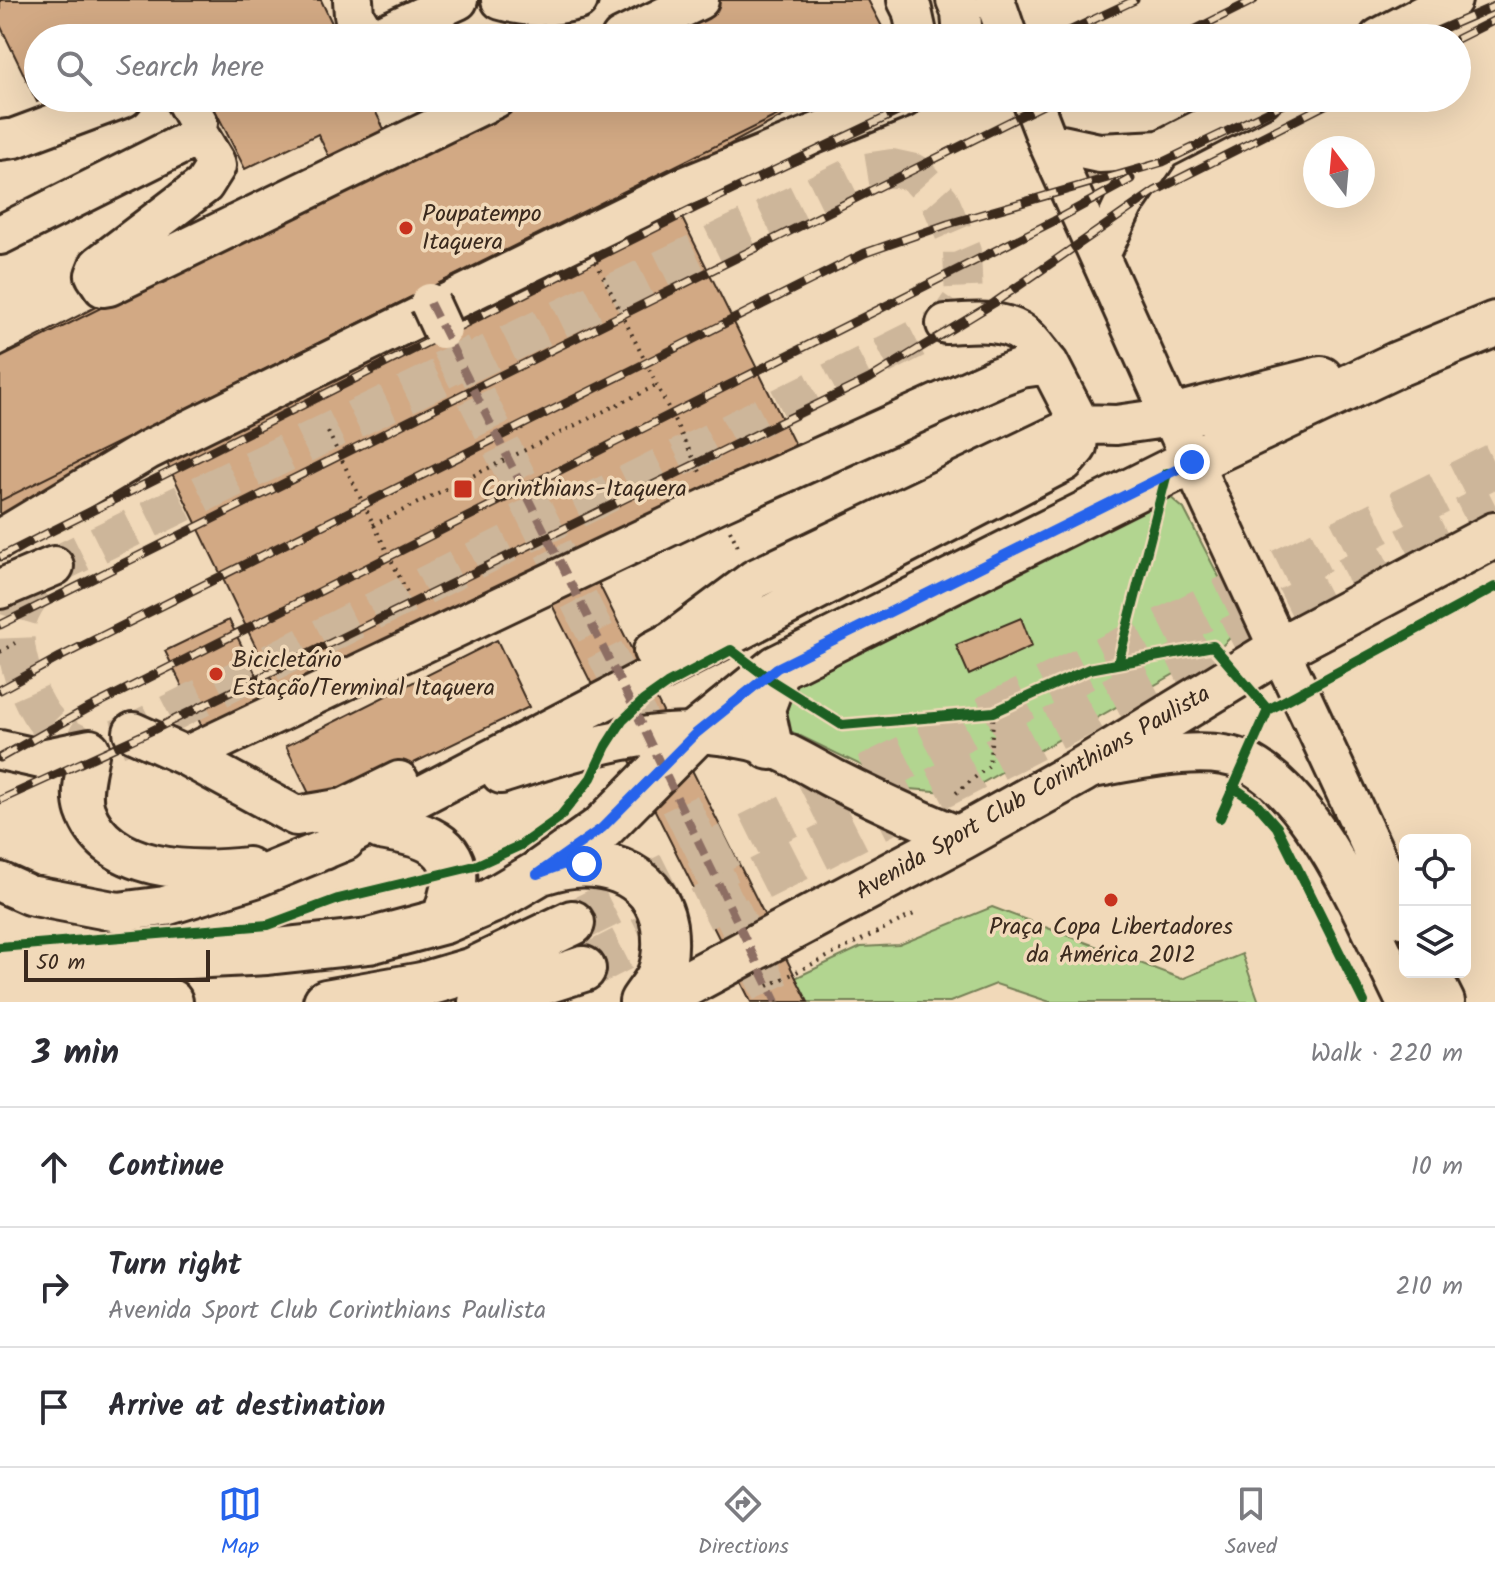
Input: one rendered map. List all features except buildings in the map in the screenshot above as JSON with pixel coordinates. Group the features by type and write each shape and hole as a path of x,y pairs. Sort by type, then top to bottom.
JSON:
{"main road":[{"path":"0,974 129,959 369,941 444,921 491,901 537,874 602,828 694,735 777,668 1192,462 1398,364 1495,324"},
{"path":"1172,417 1348,372 1398,364"},
{"name":"Avenida Sport Club Corinthians Paulista","path":"653,1002 962,837 1082,770 1280,649 1495,535"},
{"path":"770,747 762,709 777,668"},
{"path":"381,827 420,834 449,856 455,872 444,921"},
{"path":"537,874 562,865 604,866 624,871 639,880 653,895 662,918 665,954 659,975 642,1002"},
{"path":"326,1002 422,985 473,970 572,923"},
{"path":"481,1002 583,969"},
{"path":"0,995 170,1002"}],"street":[{"path":"353,0 354,15 359,24"},
{"path":"406,24 458,0"},
{"path":"501,0 522,6 546,7 578,0"},
{"path":"650,24 699,0"},
{"path":"907,0 915,24"},
{"path":"956,0 962,24"},
{"path":"995,0 1003,24"},
{"path":"1406,24 1452,0"},
{"path":"0,140 15,138 85,112"},
{"path":"190,115 215,162 211,176 204,185 99,265 95,275 103,287 467,112"},
{"path":"0,539 148,450 681,188 868,112"},
{"path":"1036,112 1192,462 1399,906"},
{"path":"1048,142 1099,153 1161,150 1235,112"},
{"path":"0,235 192,139 190,115"},
{"path":"1100,255 1124,204 1161,150"},
{"path":"0,750 41,759 90,749 84,779 84,808 97,834 121,854 189,869 230,869 309,856 1064,462 1077,447 1080,424 1049,364 1024,334 1008,326 986,323 946,324"},
{"path":"186,756 716,504 997,377 1021,368 1049,364"},
{"path":"133,732 186,756 296,816 344,808 672,641 755,579 1080,424 1116,425 1172,417"},
{"path":"0,589 54,566"},
{"path":"0,882 29,895 118,912 165,906 309,856 496,776 609,741 649,735 741,739 770,747 912,817 962,837"},
{"path":"1082,770 1155,757 1212,755 1244,761 1272,780 1298,805 1322,838 1406,1002"},
{"path":"1433,978 1445,1002"}],"path":[{"path":"584,236 755,579"},
{"path":"373,525 657,385"},
{"path":"328,432 408,594"},
{"path":"0,652 15,643"},
{"path":"978,713 994,712 1007,706"},
{"path":"956,793 989,766 994,712"},
{"path":"768,986 916,913"}],"green space":[{"path":"1169,496 1184,509 1235,608 1235,628 1220,648 982,783 947,792 910,789 788,730 784,724 785,684"},
{"path":"992,907 1182,979 1242,954 1259,1002 1050,1002 996,984 950,1002 805,1002 793,979 861,947 899,945"}],"tunnel":[{"path":"1099,153 1088,170 1093,187 1108,206 1112,208 1124,204"},
{"path":"892,168 915,173 940,201 962,252 964,298 946,324 133,732 90,749 58,732 41,714 23,676 16,634 23,607 54,566 859,173 892,168"},
{"path":"450,345 636,713 776,1002"},
{"path":"572,923 1495,465"},
{"path":"583,969 1495,504"}],"railway":[{"path":"1084,24 1135,0"},
{"path":"1206,24 1254,0"},
{"path":"1453,24 1495,6"},
{"path":"1471,32 1495,20"},
{"path":"0,557 695,208 897,112"},
{"path":"0,625 1029,112"},
{"path":"0,690 865,253 948,224 1163,162 1267,112"},
{"path":"0,800 151,731 869,379 994,303 1155,191 1311,112"},
{"path":"0,758 85,710 1054,221 1131,179"}],"marked path":[{"path":"430,303 636,713 776,1002"}],"cycle path":[{"path":"1118,663 1167,473"},
{"path":"1220,818 1268,710 1495,587"},
{"path":"0,947 268,925 338,899 475,866 521,845 559,818 591,778 622,721 643,701 667,684 731,650 772,681 842,725 994,712 1089,669 1213,646 1268,710"},
{"path":"1233,787 1256,803 1277,827 1364,1002"}],"place":[{"name":"Poupatempo Itaquera","path":"406,228"},
{"name":"Corinthians-Itaquera","path":"463,489"},
{"name":"Bicicletário Estação/Terminal Itaquera","path":"216,674"},
{"name":"Praça Copa Libertadores da América 2012","path":"1111,900"}],"route":[{"path":"584,864 562,865 537,874 602,828 694,735 777,668 1192,462"}]}
